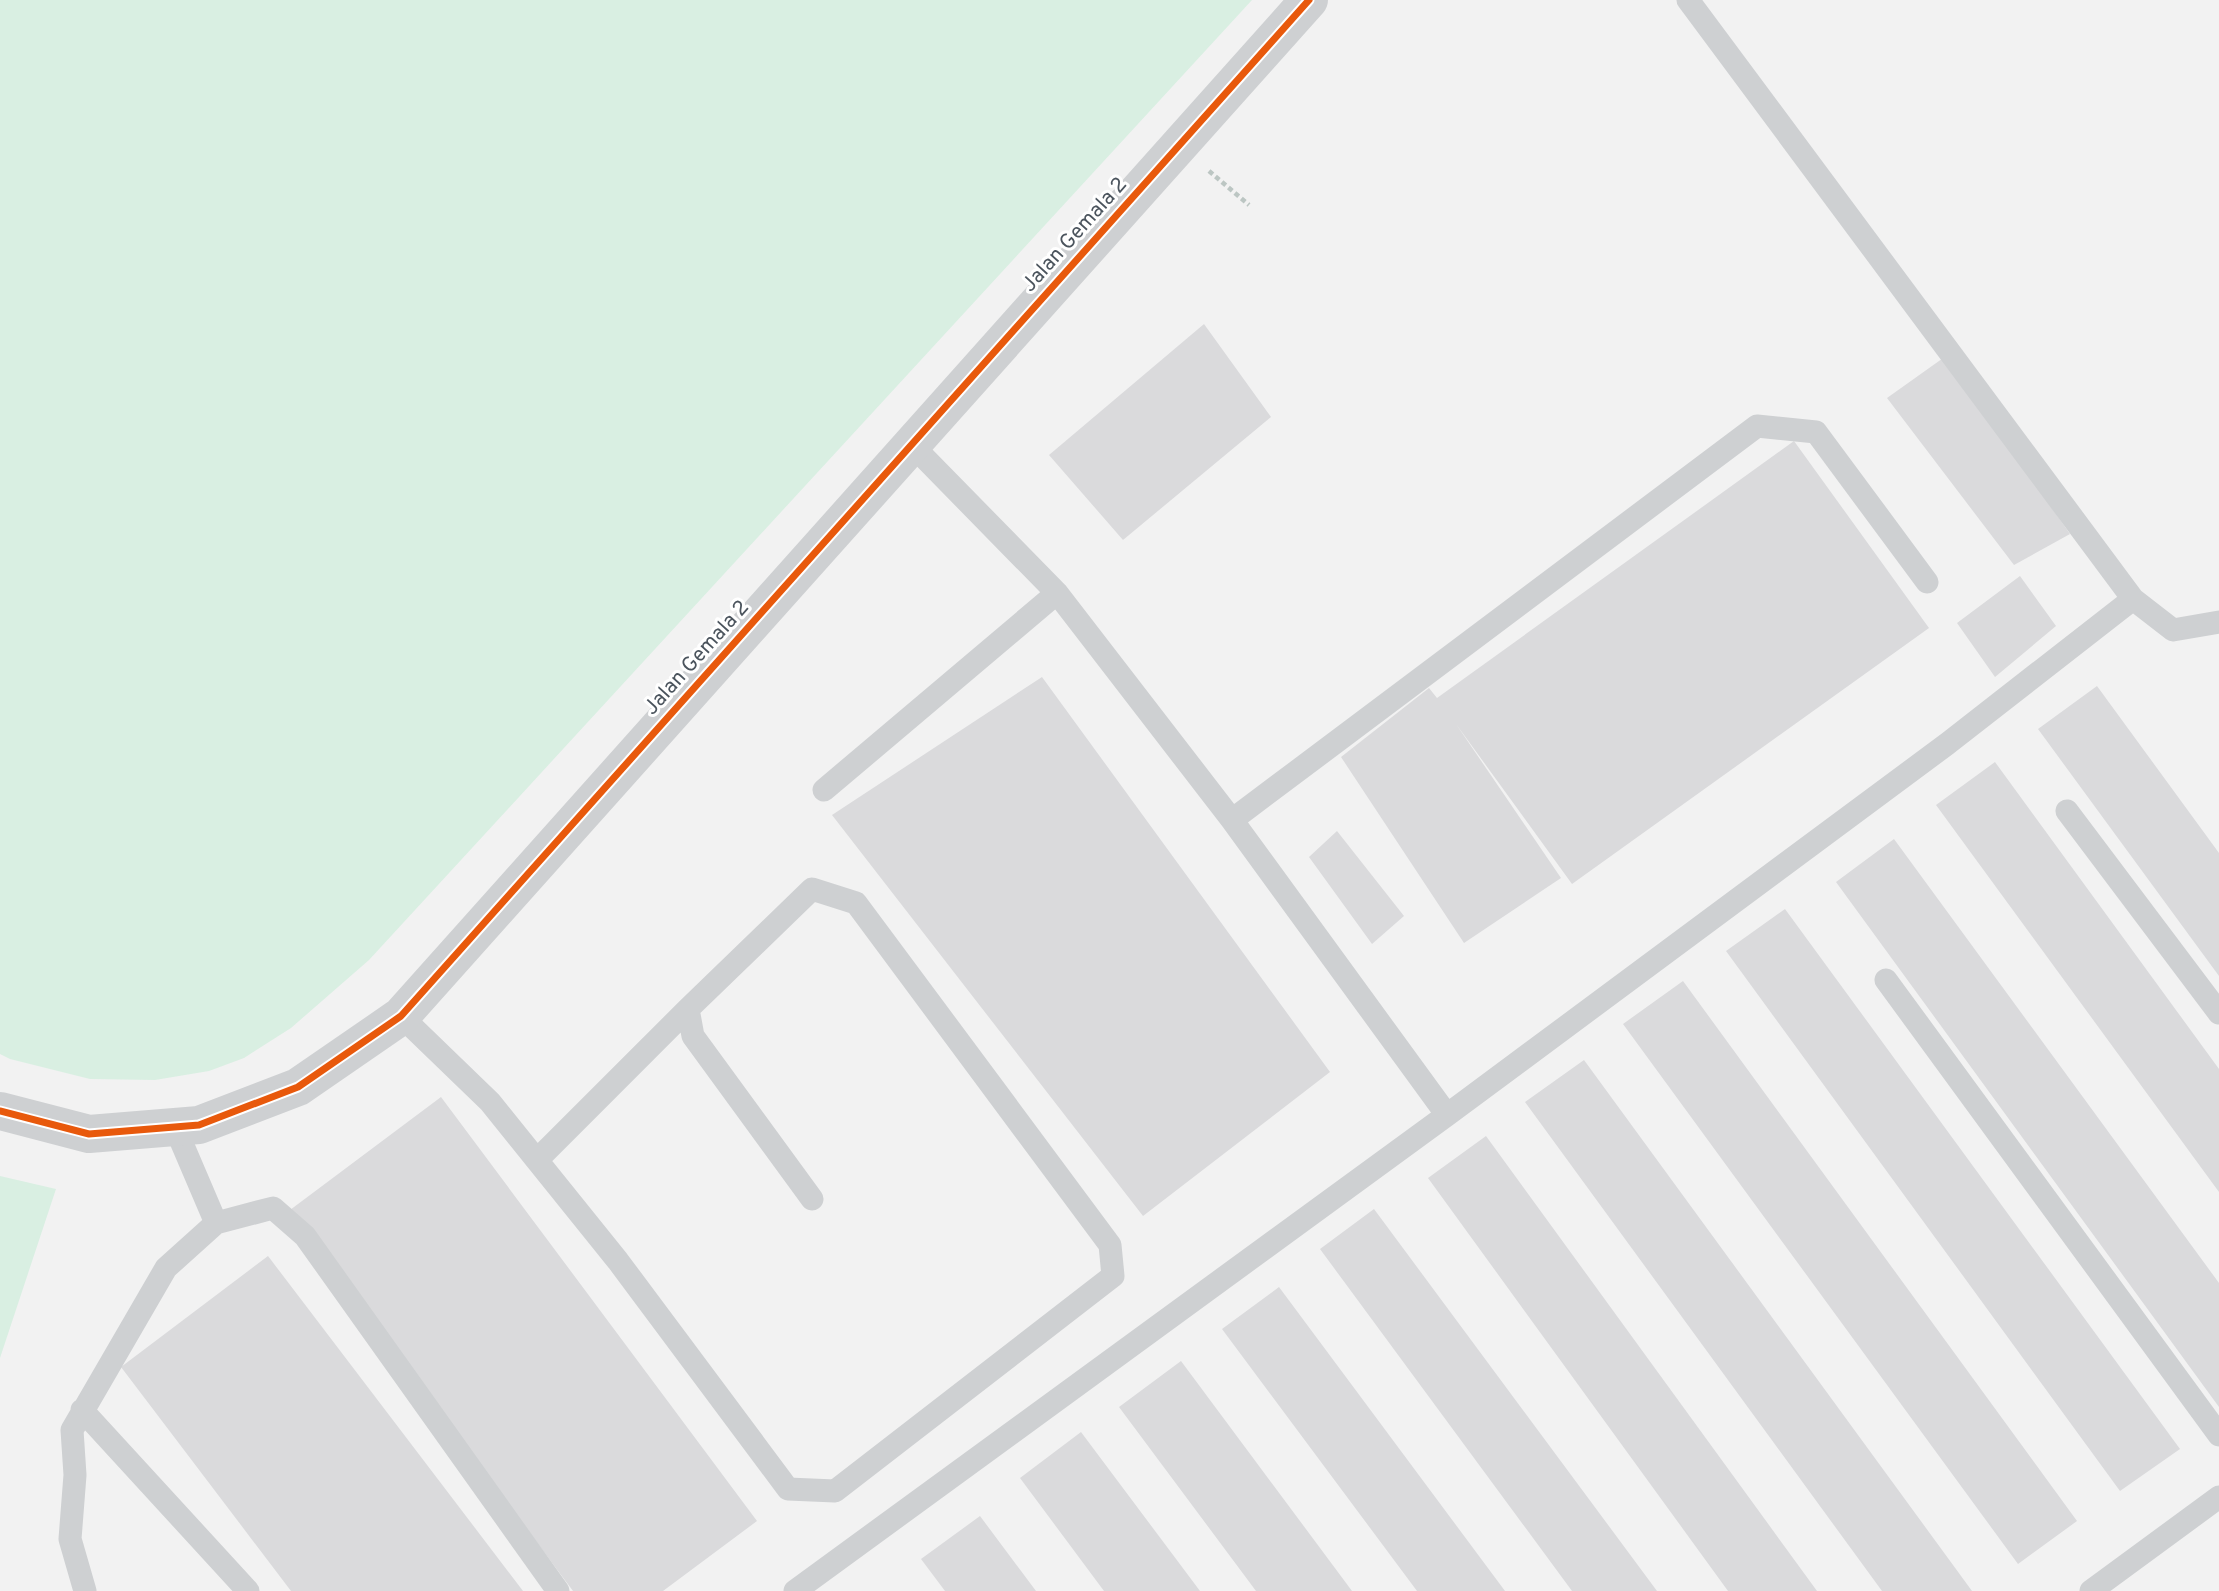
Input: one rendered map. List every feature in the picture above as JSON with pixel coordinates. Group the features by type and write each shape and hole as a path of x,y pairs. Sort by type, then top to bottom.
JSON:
{"street":[{"name":"Jalan Gemala 2","path":"0,1111 89,1135 199,1125 298,1087 401,1016 1309,0"}],"lane":[{"path":"1688,0 2133,599 2173,629 2219,621"},
{"path":"1233,821 1757,426 1816,432 1927,582"},
{"path":"911,444 1057,593 1233,821 1447,1115"},
{"path":"824,790 1057,593"},
{"path":"795,1591 1447,1115 1936,752 2133,599"},
{"path":"2067,811 2219,1013"},
{"path":"401,1016 490,1102 618,1261 788,1489 835,1492 1113,1276 1110,1245 856,903 812,889 537,1160"},
{"path":"1886,980 2219,1435"},
{"path":"688,1009 692,1036 812,1199"},
{"path":"175,1127 216,1223"},
{"path":"85,1591 70,1539 75,1475 72,1430 166,1268 216,1223 273,1208 305,1236 558,1591"},
{"path":"82,1410 248,1591"},
{"path":"2091,1591 2219,1497"}],"path":[{"path":"1179,145 1249,205"}],"green space":[{"path":"0,0 1252,0 369,960 291,1028 244,1058 209,1071 155,1080 90,1079 10,1059 0,1054"},
{"path":"0,1176 56,1189 0,1358"}],"building":[{"path":"1204,324 1271,417 1123,540 1049,455"},
{"path":"1946,356 2070,534 2014,565 1887,398"},
{"path":"1794,441 1929,628 1572,884 1456,724 1561,878 1464,943 1341,757 1429,688 1437,698"},
{"path":"2020,576 2056,626 1995,677 1957,623"},
{"path":"1042,677 1330,1072 1143,1216 832,815"},
{"path":"2097,686 2219,853 2219,976 2038,729"},
{"path":"1995,762 2219,1069 2219,1192 1936,805"},
{"path":"1337,831 1404,916 1372,944 1309,857"},
{"path":"1894,839 2219,1283 2219,1407 1836,882"},
{"path":"1785,909 2180,1449 2120,1491 1726,951"},
{"path":"1683,981 2077,1521 2018,1564 1623,1024"},
{"path":"1584,1060 1972,1591 1882,1591 1525,1102"},
{"path":"441,1097 757,1521 663,1591 573,1591 290,1210"},
{"path":"1486,1136 1817,1591 1728,1591 1428,1178"},
{"path":"1374,1209 1657,1591 1572,1591 1320,1249"},
{"path":"268,1256 523,1591 291,1591 121,1367"},
{"path":"1279,1287 1505,1591 1417,1591 1222,1329"},
{"path":"1181,1361 1352,1591 1256,1591 1119,1407"},
{"path":"1081,1432 1200,1591 1104,1591 1020,1478"},
{"path":"980,1516 1036,1591 945,1591 921,1559"}],"cycle path":[{"path":"0,1111 89,1134 199,1125 298,1087 401,1016 1309,0"}]}
